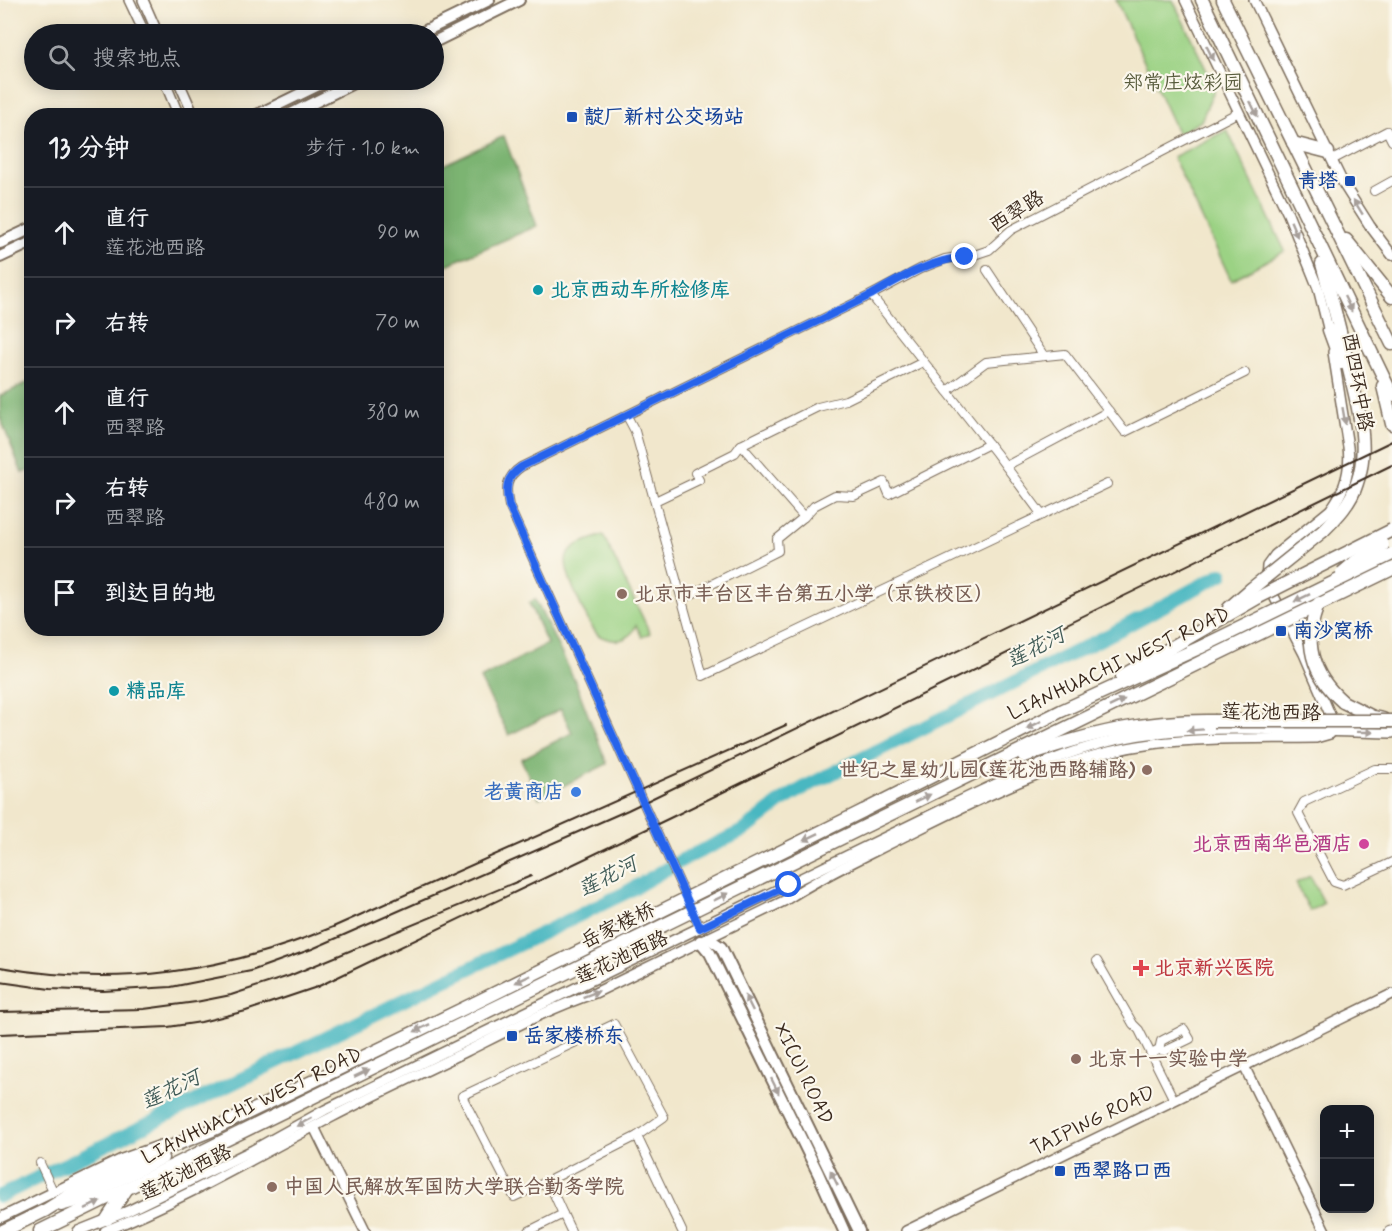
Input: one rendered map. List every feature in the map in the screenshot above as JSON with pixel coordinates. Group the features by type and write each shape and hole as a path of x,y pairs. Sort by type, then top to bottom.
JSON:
{"highway":[{"name":"西四环中路","path":"1202,0 1392,395"},
{"name":"西四环中路","path":"1223,0 1392,344"},
{"path":"1293,143 1330,156"},
{"path":"1332,221 1392,297"},
{"path":"1061,711 1206,627 1255,593 1337,518 1349,501 1358,483 1362,465 1363,446 1359,409 1313,231"},
{"path":"1360,279 1392,325"},
{"path":"1329,330 1359,409"},
{"path":"1377,364 1392,424"},
{"path":"1255,593 1392,530"},
{"path":"1392,541 1355,562 1338,576 1318,605 1312,619 1310,635 1315,665 1330,691 1357,710 1373,717 1392,721"},
{"name":"LIANHUACHI WEST ROAD","path":"863,811 1061,711 1201,647 1392,554"},
{"name":"LIANHUACHI WEST ROAD","path":"870,824 1392,569"},
{"path":"978,771 1076,738 1147,723 1392,721"},
{"name":"岳家楼桥","path":"475,1003 863,811"},
{"name":"岳家楼桥","path":"480,1015 870,824"},
{"name":"LIANHUACHI WEST ROAD","path":"3,1231 46,1210 89,1183 125,1165 210,1131 475,1003"},
{"name":"LIANHUACHI WEST ROAD","path":"40,1231 480,1015"},
{"path":"108,1226 126,1190"}],"main road":[{"path":"440,24 489,0"},
{"path":"444,37 519,0"},
{"path":"271,108 308,90"},
{"path":"303,108 339,90"},
{"path":"0,243 24,232"},
{"path":"0,257 24,246"},
{"name":"XICUI ROAD","path":"704,940 844,1231"},
{"name":"XICUI ROAD","path":"704,940 721,947 859,1231"}],"street":[{"path":"129,0 140,24"},
{"path":"143,0 154,24"},
{"name":"西四环中路","path":"1185,0 1305,254 1318,288 1329,330 1349,453 1346,482 1330,510 1275,555 1270,560 1266,573 1269,588 1304,654 1338,732"},
{"path":"1254,0 1354,201 1392,255"},
{"path":"168,90 176,108"},
{"path":"182,90 190,108"},
{"name":"西翠路","path":"700,928 509,506 506,493 509,478 521,467 920,269 945,259 977,254 989,249 1011,230 1239,112"},
{"path":"1330,156 1390,131 1392,141"},
{"path":"1374,191 1392,181"},
{"path":"987,270 1044,356"},
{"path":"871,295 1042,515"},
{"path":"947,391 986,362 1065,354 1125,432 1245,374"},
{"path":"655,501 699,480 695,473 735,453 741,445 818,407 846,400 924,362"},
{"path":"1006,466 1109,411"},
{"path":"627,416 635,431 703,676 1107,484"},
{"path":"682,599 778,550 777,539 804,518 814,506 835,495 854,496 884,482 889,494 989,444"},
{"path":"741,445 804,518"},
{"name":"莲花池西路","path":"108,1226 128,1211 253,1150 325,1110 985,789 1079,751 1148,735 1201,730 1338,732"},
{"path":"1338,732 1392,733"},
{"name":"莲花池西路","path":"78,1231 131,1221 314,1127 565,1003 595,993 784,901 812,883 947,814 988,794 1055,767 1100,754 1151,744 1200,740 1316,738 1338,732"},
{"path":"1392,768 1374,769 1304,802 1298,813 1337,884 1343,885 1392,862"},
{"path":"700,928 704,940"},
{"path":"1097,961 1155,1052 1174,1100"},
{"name":"TAIPING ROAD","path":"906,1231 1392,994"},
{"path":"614,1024 664,1117 637,1136 514,1197 462,1096 614,1024"},
{"path":"1244,1066 1325,1231"},
{"path":"314,1127 365,1231"},
{"path":"0,1218 99,1169 141,1152 210,1131"},
{"path":"637,1136 682,1231"},
{"path":"40,1163 54,1191"},
{"path":"548,1181 571,1231"},
{"path":"529,1231 563,1214"}],"green space":[{"name":"郑常庄炫彩园","path":"1116,0 1173,0 1215,88 1201,121 1178,134"},
{"path":"1227,130 1285,251 1231,280 1173,157"},
{"path":"504,136 537,226 444,266 444,165"},
{"path":"24,384 24,472 22,473 0,417 0,396"},
{"path":"603,535 650,633 642,637 636,625 630,635 620,640 598,635 572,584 566,563 570,551 578,545"},
{"path":"535,599 575,681 607,764 539,798 521,759 572,733 561,709 509,735 480,679 547,644 529,603"},
{"path":"1310,876 1324,903 1310,911 1296,883"}],"waterway":[{"name":"莲花河","path":"0,1196 625,893 682,860 745,830 782,801 807,786 1113,633 1222,574"}],"railway":[{"path":"0,982 50,989 103,991 171,987 251,971 312,949 628,810 1392,441"},
{"path":"0,1034 168,1027 246,1011 317,987 670,818 1392,465"},
{"path":"0,967 86,976 128,975 170,972 251,955 333,927 786,725"},
{"path":"0,1012 144,1009 231,995 289,976 531,876"}],"place":[{"name":"靛厂新村公交场站","path":"572,117"},
{"name":"青塔","path":"1350,181"},
{"name":"北京西动车所检修库","path":"538,290"},
{"name":"北京市丰台区丰台第五小学（京铁校区）","path":"622,594"},
{"name":"南沙窝桥","path":"1281,631"},
{"name":"精品库","path":"114,691"},
{"name":"世纪之星幼儿园(莲花池西路辅路)","path":"1147,770"},
{"name":"老黄商店","path":"576,792"},
{"name":"北京西南华邑酒店","path":"1364,844"},
{"name":"北京新兴医院","path":"1141,968"},
{"name":"岳家楼桥东","path":"512,1036"},
{"name":"北京十一实验中学","path":"1076,1059"},
{"name":"西翠路口西","path":"1060,1171"},
{"name":"中国人民解放军国防大学联合勤务学院","path":"272,1187"}],"route":[{"path":"789,885 700,928 509,506 507,485 512,473 521,467 871,295 894,281 945,259 965,257"}]}
